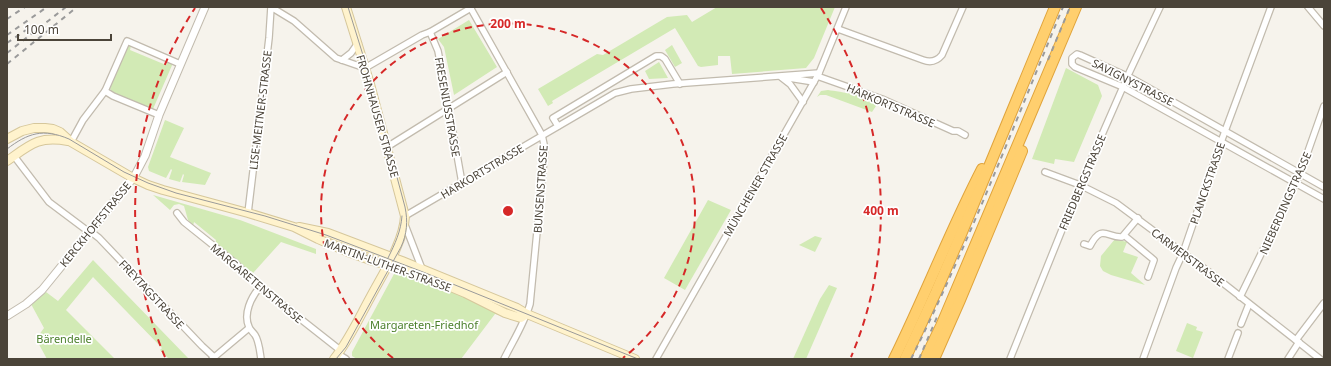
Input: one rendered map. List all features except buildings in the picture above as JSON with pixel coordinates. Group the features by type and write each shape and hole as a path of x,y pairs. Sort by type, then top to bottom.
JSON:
{"highway":[{"path":"905,359 936,292 1003,135 1055,7"},
{"path":"925,359 1038,99 1076,7"},
{"path":"934,359 1011,182 1027,138 1038,99"},
{"path":"894,359 927,289 959,214 984,165 1003,135"}],"main road":[{"name":"FROHNHAUSER STRASSE","path":"348,8 387,147 405,221"},
{"name":"MARTIN-LUTHER-STRASSE","path":"7,139 22,131 34,128 45,128 60,132 69,141 133,178 163,190 294,227 324,232 392,257 518,308 527,314 635,359"},
{"path":"7,161 38,141 54,138 69,141"},
{"path":"338,354 392,257 405,221"},
{"name":"MARTIN-LUTHER-STRASSE","path":"294,227 318,239 387,265 422,275 465,293 510,315 521,318 527,314"}],"street":[{"name":"KERCKHOFFSTRASSE","path":"7,316 26,304 42,290 133,178 145,156 159,114 205,7"},
{"path":"271,7 294,21 336,58 365,68 470,8"},
{"name":"LISE-MEITNER-STRASSE","path":"248,213 269,38 271,7"},
{"name":"MÜNCHENER STRASSE","path":"656,359 817,77 846,7"},
{"path":"838,29 932,62 938,60 942,55 963,7"},
{"name":"FRIEDBERGSTRASSE","path":"1010,359 1080,185 1160,7"},
{"name":"PLANCKSTRASSE","path":"1143,359 1176,268 1183,253 1221,142 1271,7"},
{"path":"1308,7 1324,26"},
{"name":"BUNSENSTRASSE","path":"470,8 542,135 545,149 531,293 527,314 504,359"},
{"name":"FRESENIUSSTRASSE","path":"430,32 438,51 462,183"},
{"path":"69,141 105,91 127,41 180,64"},
{"path":"342,60 351,53 358,43"},
{"name":"SAVIGNYSTRASSE","path":"1324,187 1128,77 1080,55 1072,58 1071,61 1073,66 1123,87 1324,200"},
{"path":"558,126 554,118 656,56 661,56 664,59 680,84"},
{"path":"387,147 507,72"},
{"path":"781,77 790,84 803,102"},
{"name":"HARKORTSTRASSE","path":"781,77 817,77"},
{"name":"HARKORTSTRASSE","path":"405,221 462,183 542,135 615,93 631,89 781,77 817,77 882,99 965,135"},
{"path":"105,91 113,96 159,114"},
{"name":"NIEBERDINGSTRASSE","path":"1240,297 1300,174 1324,106"},
{"name":"FREYTAGSTRASSE","path":"14,156 49,202 99,238 213,358"},
{"name":"CARMERSTRASSE","path":"1045,172 1080,185 1116,203 1138,218 1320,359"},
{"name":"MARGARETENSTRASSE","path":"177,213 184,222 234,262 338,354 346,359"},
{"path":"1084,244 1090,246 1096,236 1103,233 1109,233 1120,238 1125,236 1138,218"},
{"name":"FROHNHAUSER STRASSE","path":"405,221 422,269"},
{"path":"1125,236 1154,260 1148,277"},
{"path":"260,286 250,301 248,310 249,328 255,335 261,359"},
{"path":"1288,359 1297,341 1324,303"},
{"path":"1241,324 1249,304"},
{"path":"213,358 249,328"},
{"path":"1228,359 1238,333"}],"green space":[{"path":"717,7 835,7 814,58 806,68 732,74 730,56 718,56 718,65 701,67 698,66 675,28 552,101 553,103 548,106 538,89 597,54 603,55 667,17 687,15 692,22"},
{"path":"469,20 497,67 454,95 444,47 438,39"},
{"path":"128,45 131,46 130,50 166,65 168,61 173,63 153,109 112,93 110,88"},
{"path":"672,45 682,63 675,67 665,50"},
{"path":"659,62 668,78 649,79 645,71"},
{"path":"1066,68 1098,85 1102,96 1074,162 1055,159 1054,164 1032,159"},
{"path":"828,90 847,93 867,99 876,106 872,112 826,95 820,95 817,97 821,91"},
{"path":"165,120 184,128 170,157 211,173 205,185 182,182 183,174 180,182 169,179 171,169 166,178 149,171 148,167"},
{"path":"153,195 240,220 316,249 316,254 281,242 253,273 249,270 244,270 215,245 216,240 194,222 193,226 188,220 184,206 179,204 174,205 170,210"},
{"path":"708,200 731,210 685,290 664,278"},
{"path":"815,236 822,238 815,252 799,245"},
{"path":"1115,239 1127,242 1123,252 1138,257 1131,273 1145,285 1111,275 1103,271 1100,266 1101,256"},
{"name":"Bärendelle","path":"93,260 189,359 169,359 160,350 162,348 93,277 66,310 115,359 47,359 36,339 44,328 31,304 46,292 58,301"},
{"name":"Margareten-Friedhof","path":"399,273 422,278 501,314 495,314 461,359 357,359 352,356 352,352 394,274"},
{"path":"829,285 837,288 806,359 793,359 820,299"},
{"path":"1187,323 1197,327 1196,330 1203,332 1193,358 1176,351"}],"tram line":[{"path":"336,359 346,347 401,247 405,237 407,222 405,207 372,84 348,7"},
{"path":"7,149 22,139 36,134 43,133 60,136 69,139 124,172 148,183 176,193 265,216 326,235 423,272 638,359"},
{"path":"388,258 397,237 402,216"},
{"path":"360,253 393,266"}],"railway":[{"path":"7,19 25,7"},
{"path":"7,35 47,7"},
{"path":"7,53 66,7"},
{"path":"7,64 77,7"},
{"path":"911,359 971,229 1063,7"},
{"path":"1048,60 1070,7"},
{"path":"7,43 29,28"},
{"path":"919,359 937,317"}]}
